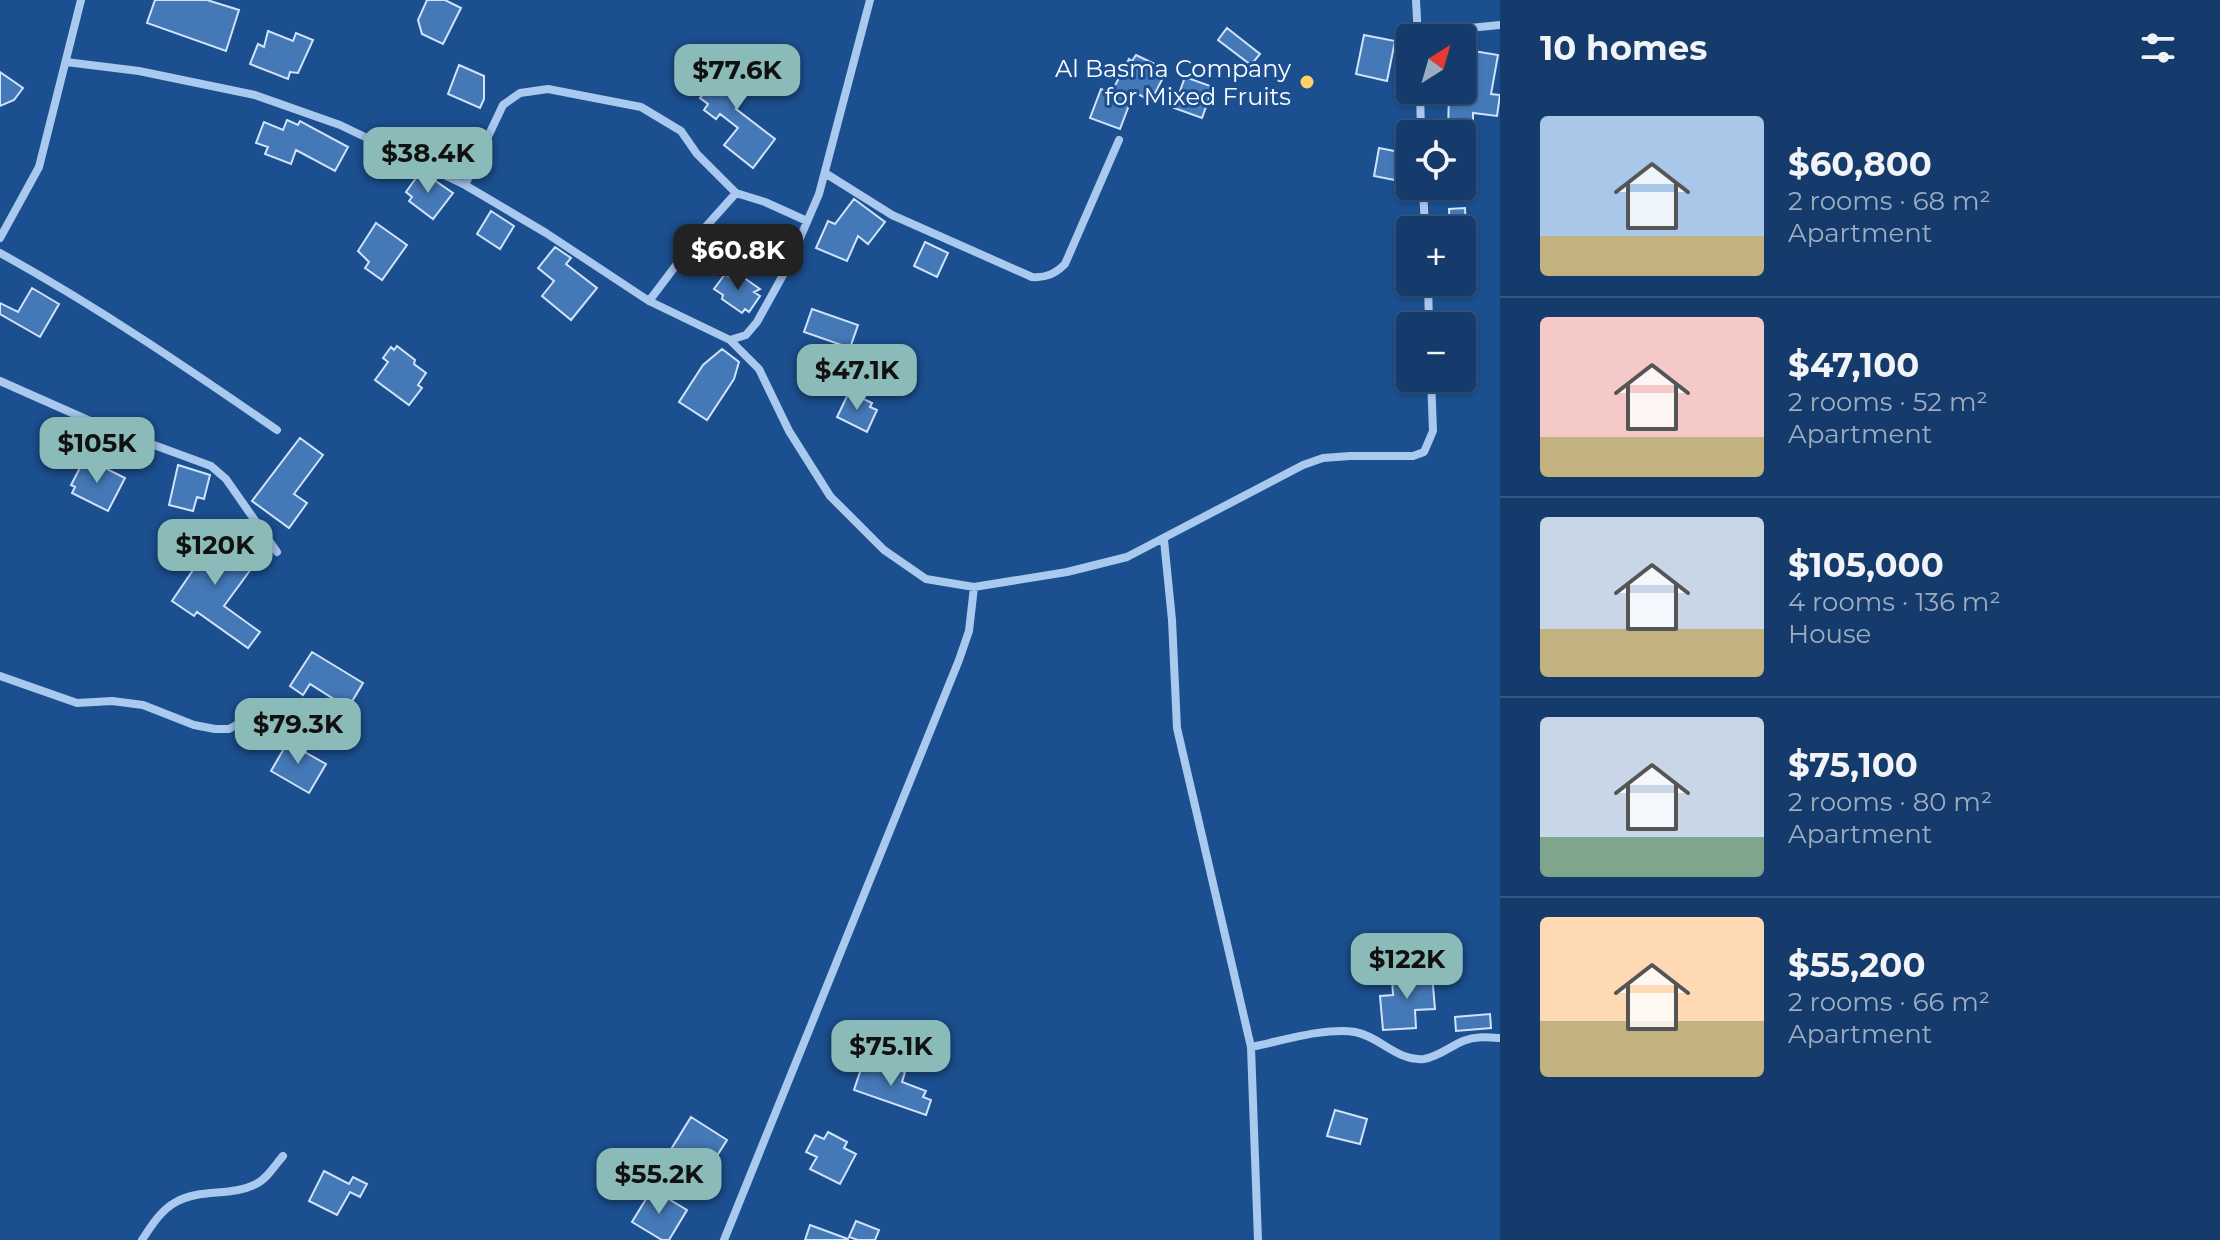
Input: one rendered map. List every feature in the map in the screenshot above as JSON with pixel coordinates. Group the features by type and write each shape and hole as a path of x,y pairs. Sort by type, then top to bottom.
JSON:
{"street":[{"path":"0,238 39,167 81,0"},
{"path":"730,340 746,335 757,322 788,266 807,221 825,173 870,0"},
{"path":"1416,0 1417,24"},
{"path":"1476,28 1500,25"},
{"path":"66,62 139,71 255,95 340,125 465,185 546,233 649,301 730,340 759,369 789,431 830,496 884,550 926,579 974,587 1067,572 1127,557 1303,465 1323,458 1413,456 1424,452 1433,431 1432,392"},
{"path":"465,185 503,105 520,93 548,89 641,107 681,131 704,162 725,179 736,193 807,221"},
{"path":"825,173 892,215 1032,277 1042,277 1059,271 1065,264 1119,140"},
{"path":"649,301 702,231 736,193"},
{"path":"0,253 111,317 277,430"},
{"path":"0,381 97,424 211,466 226,479 277,552"},
{"path":"1164,540 1172,620 1177,728 1251,1047 1258,1240"},
{"path":"724,1240 959,660 969,631 974,587"},
{"path":"0,676 77,703 112,701 143,705 194,725 215,729 229,729 261,715 306,727 330,725"},
{"path":"1251,1047 1337,1031 1356,1032 1370,1036 1405,1056 1424,1059 1480,1036 1500,1038"},
{"path":"142,1240 156,1219 175,1202 196,1195 234,1192 260,1183 283,1156"}],"building":[{"path":"155,0 207,0 239,10 226,51 147,23"},
{"path":"427,0 445,0 461,8 443,44 422,34 418,20"},
{"path":"1227,28 1260,54 1251,65 1218,40"},
{"path":"268,31 293,41 296,33 313,40 298,73 290,72 288,79 250,64 258,44 264,47"},
{"path":"1364,35 1395,41 1387,81 1356,74"},
{"path":"1476,51 1498,55 1491,94 1500,95 1497,116 1473,113 1473,120 1448,120 1449,104 1476,104"},
{"path":"1136,55 1167,70 1151,101 1134,92 1120,129 1090,118 1101,89 1111,93 1129,59 1132,61"},
{"path":"732,59 759,79 736,109 775,139 753,168 724,145 738,128 720,114 716,119 704,110 708,104 700,98"},
{"path":"459,65 484,76 484,99 480,108 448,94"},
{"path":"0,72 23,88 14,100 0,106"},
{"path":"1185,77 1213,87 1202,118 1174,108"},
{"path":"287,120 298,125 300,121 348,147 335,171 296,150 291,164 265,154 268,147 256,143 264,122 283,130"},
{"path":"1379,148 1396,151 1396,180 1374,176"},
{"path":"421,171 453,193 433,219 409,201 412,197 406,192"},
{"path":"854,199 885,222 868,244 858,236 847,261 816,248 828,221 835,224"},
{"path":"1465,208 1465,216 1449,216 1449,209"},
{"path":"491,211 514,226 500,249 477,234"},
{"path":"376,223 407,245 382,280 365,268 369,262 358,251"},
{"path":"925,242 948,253 937,277 914,266"},
{"path":"555,247 571,258 566,264 597,288 571,320 542,296 554,281 538,268"},
{"path":"733,270 760,289 754,292 760,296 749,312 745,309 742,313 714,289 725,274 728,276"},
{"path":"32,288 59,304 40,337 0,314 0,303 18,312"},
{"path":"812,309 858,325 850,348 804,332"},
{"path":"397,346 426,373 418,385 422,388 409,405 375,380 388,362 383,358 391,347 394,350"},
{"path":"722,349 739,362 734,379 707,420 679,402 703,365"},
{"path":"849,392 872,403 870,407 877,410 867,432 837,417"},
{"path":"300,438 323,455 294,494 307,503 289,528 252,501"},
{"path":"83,462 93,467 95,463 125,478 108,511 72,493 75,487 71,485"},
{"path":"178,465 210,475 204,499 197,497 193,511 169,505"},
{"path":"189,538 209,549 214,542 219,545 222,542 254,565 224,606 260,632 248,648 197,612 194,616 172,601 193,570 175,557"},
{"path":"312,652 363,683 348,708 310,684 303,695 290,686"},
{"path":"290,738 306,747 303,751 326,764 309,793 271,771"},
{"path":"1432,974 1435,1009 1415,1010 1416,1028 1383,1030 1380,996 1393,995 1392,977"},
{"path":"1490,1014 1491,1028 1456,1031 1455,1017"},
{"path":"877,1062 905,1072 902,1082 926,1091 923,1097 931,1100 926,1115 854,1090 863,1063 876,1067"},
{"path":"1335,1110 1367,1119 1360,1144 1327,1136"},
{"path":"691,1117 727,1140 706,1173 670,1151"},
{"path":"828,1132 847,1142 844,1148 856,1154 840,1184 810,1169 817,1157 806,1152 815,1135 824,1139"},
{"path":"324,1171 349,1184 353,1177 367,1184 360,1197 350,1192 337,1215 309,1201"},
{"path":"652,1189 687,1210 669,1240 662,1240 632,1222"},
{"path":"856,1221 879,1230 875,1240 849,1237"},
{"path":"810,1225 848,1239 848,1240 805,1240"}],"place":[{"name":"Al Basma Company for Mixed Fruits","path":"1307,82"}]}
